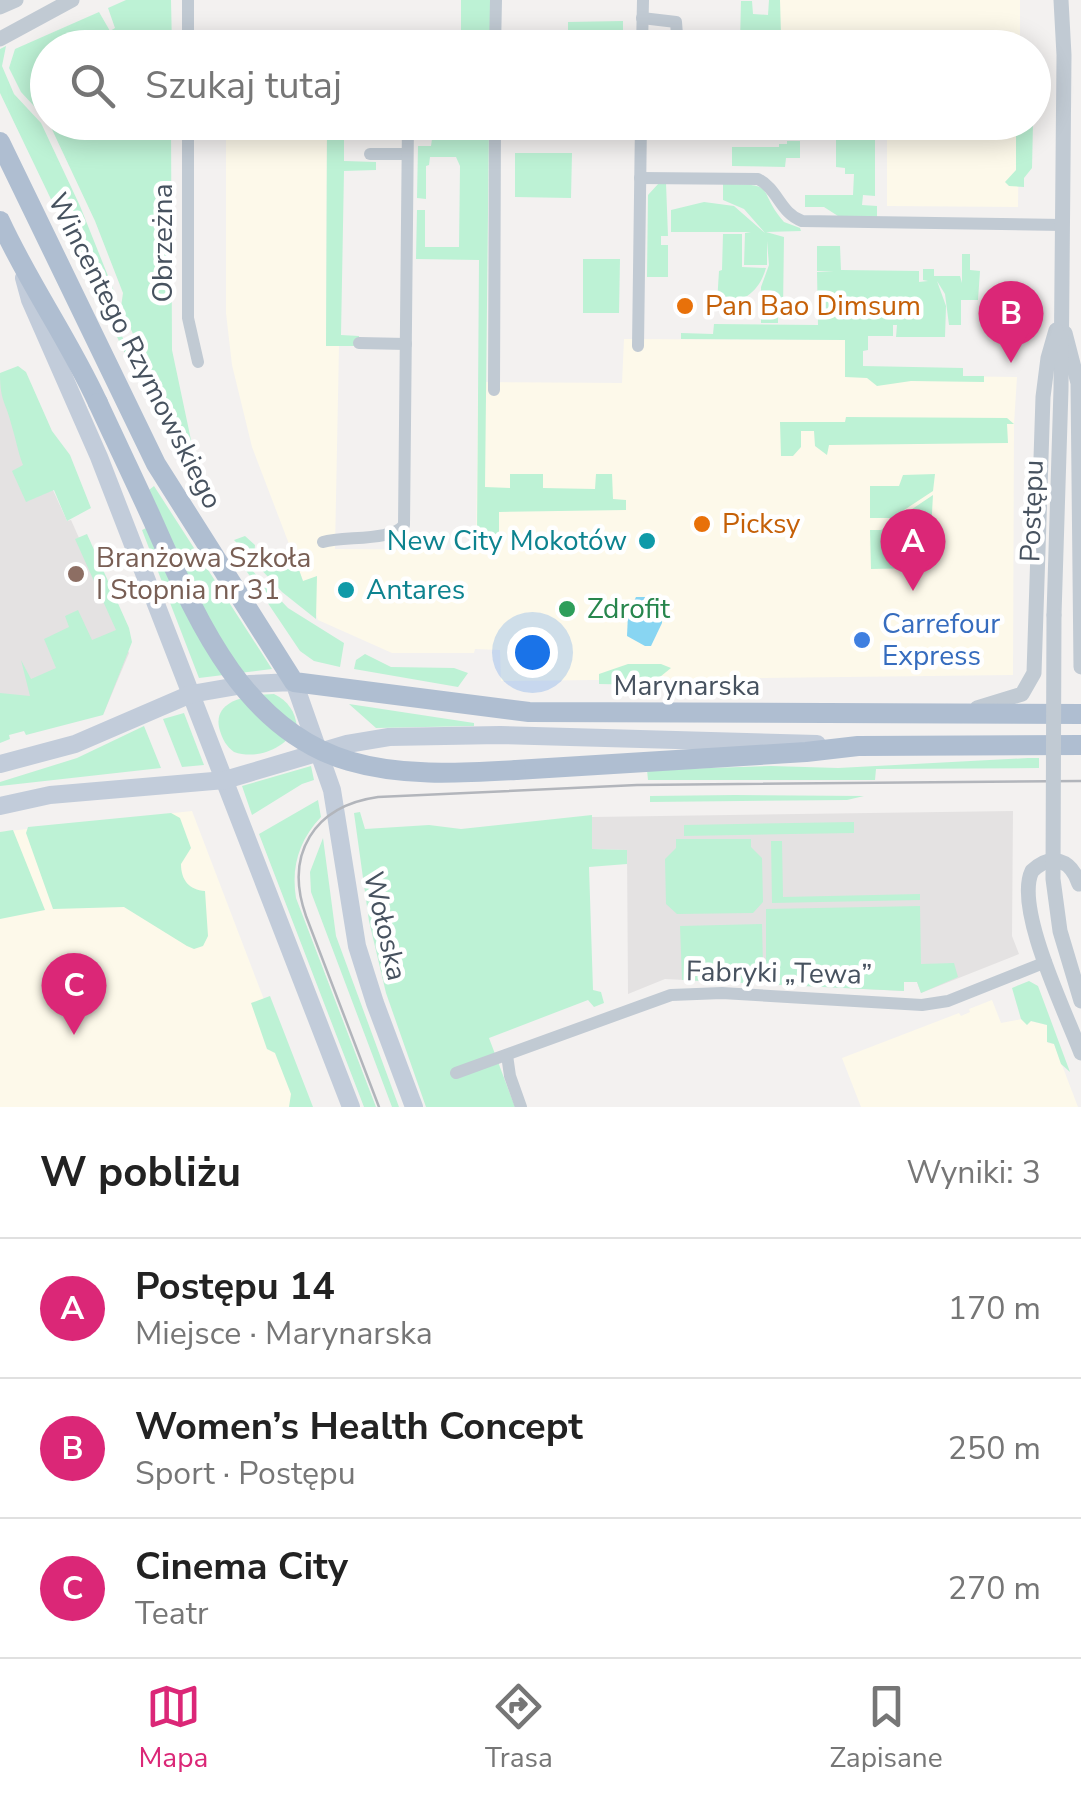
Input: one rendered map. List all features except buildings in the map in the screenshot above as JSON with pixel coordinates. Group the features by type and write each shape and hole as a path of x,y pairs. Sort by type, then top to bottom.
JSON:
{"main road":[{"name":"Wincentego Rzymowskiego","path":"0,142 156,464 294,682"},
{"path":"0,221 30,300 99,456 351,1107"},
{"name":"Marynarska","path":"19,263 81,365 201,624 228,668 258,704 329,754 416,772 516,770 858,746"},
{"path":"0,764 74,744 191,694 294,682"},
{"name":"Marynarska","path":"294,682 529,712 1081,714"},
{"name":"Wołoska","path":"294,682 322,752 336,808 357,946 414,1107"},
{"name":"Marynarska","path":"0,806 61,794 224,780 359,741 434,736 858,746 1081,745"}],"street":[{"path":"0,7 16,0"},
{"path":"2,37 72,0"},
{"path":"188,0 188,30"},
{"path":"495,30 496,0"},
{"path":"642,30 643,0"},
{"name":"Postępu","path":"1065,0 1053,879 1060,931 1081,1001"},
{"path":"642,18 676,22 677,30"},
{"name":"Obrzeżna","path":"188,140 188,318 198,362"},
{"path":"323,542 350,536 390,535 404,525 408,140"},
{"path":"494,390 495,140"},
{"path":"638,346 641,140"},
{"path":"370,154 408,154"},
{"path":"640,178 758,179 769,184 792,217 802,221 1062,224"},
{"path":"1060,317 1078,383 1081,667"},
{"path":"954,714 1015,698 1026,692 1033,677 1043,397 1048,358 1060,317"},
{"path":"359,343 406,344"},
{"path":"1081,903 1080,879 1070,866 1055,859 1036,866 1028,877 1028,910 1081,1054"},
{"name":"Fabryki „Tewa”","path":"456,1074 671,996 722,992 922,1006 948,1001 1046,962"},
{"path":"507,1055 522,1107"}],"shaded area":[{"path":"780,0 1020,0 1020,30 780,30"},
{"path":"226,140 327,140 326,345 339,346 335,549 476,550 478,382 622,383 624,339 845,340 846,375 1017,377 1013,675 501,681 500,650 392,653 318,620 252,447 232,365 226,313"},
{"path":"887,140 1019,140 1018,207 887,206"},
{"path":"0,373 129,653 103,715 0,715"},
{"path":"192,811 305,1107 0,1107 0,832"},
{"path":"1013,811 1012,936 1019,954 921,993 917,982 904,982 904,991 665,979 628,994 627,850 592,849 592,817"},
{"path":"992,1000 1001,1023 1022,1019 1047,1025 1048,1043 1054,1044 1078,1107 861,1107 842,1058 959,1013 961,1016"}],"green space":[{"path":"126,0 171,0 172,30 112,30 115,28 108,8"},
{"path":"461,0 490,0 490,30 461,30"},
{"path":"769,0 780,0 781,30 740,30 741,1 752,1 753,14 768,15"},
{"path":"99,12 109,30 58,30"},
{"path":"623,21 623,30 568,30 568,22"},
{"path":"30,42 30,102 9,68 15,49"},
{"path":"6,46 2,66 14,94 30,111 30,140 49,140 80,206 114,291 112,315 147,389 143,391 0,93 0,49"},
{"path":"57,140 171,140 172,350 205,488 198,484 164,422 169,419 163,404 157,406 158,390 121,307 123,293"},
{"path":"327,140 344,140 344,161 376,162 376,170 344,171 341,335 359,336 359,346 326,346"},
{"path":"432,140 489,140 485,487 510,488 510,474 543,474 543,488 595,489 596,474 612,474 613,499 626,500 626,510 499,512 499,534 477,534 479,260 416,259 417,210 425,210 425,247 459,247 460,166 456,157 430,157 426,166 426,199 417,198 418,146 431,146"},
{"path":"836,140 875,140 875,196 863,195 862,205 877,206 877,218 838,216 824,207 805,207 805,195 853,195 854,174 845,174 845,168 836,167"},
{"path":"1016,140 1033,140 1032,168 1024,178 1024,187 1005,182 1016,170"},
{"path":"787,141 800,141 800,158 786,158 785,167 732,166 732,147 779,147"},
{"path":"515,153 572,153 571,198 515,197"},
{"path":"659,183 666,183 668,236 661,236 661,245 668,245 668,277 647,277 648,195"},
{"path":"723,184 760,187 784,222 800,228 801,231 766,232 784,237 783,309 778,310 778,323 761,323 761,287 769,265 767,241 767,265 744,265 745,233 751,232 671,232 671,210 704,202 734,206 765,233 744,209 723,200"},
{"path":"723,234 742,234 742,267 766,268 759,284 748,295 717,303 722,270"},
{"path":"817,246 840,246 841,270 919,271 919,282 928,281 923,280 923,269 934,269 934,276 960,276 962,283 962,254 970,254 970,270 980,271 978,300 961,300 961,325 949,325 945,294 937,281 946,306 945,337 896,337 897,325 893,325 893,336 868,336 863,366 963,368 963,376 984,376 984,382 911,381 877,386 867,378 845,377 845,340 681,339 681,333 713,334 714,324 818,325 817,272 834,272 817,271"},
{"path":"583,259 620,259 619,313 583,313"},
{"path":"18,366 26,372 52,431 70,455 91,508 67,521 54,490 26,502 12,471 23,465 2,396 0,373"},
{"path":"846,417 1007,418 1014,424 1007,424 1008,443 829,445 827,455 815,446 814,431 801,431 801,447 793,456 781,456 780,422 845,422"},
{"path":"935,474 933,491 892,518 870,518 870,486 899,486 903,475"},
{"path":"154,486 272,669 199,678 142,530 163,520 149,490"},
{"path":"933,495 931,531 921,546 920,568 871,569 870,530 881,530"},
{"path":"87,534 132,642 103,715 26,735 24,731 9,735 10,739 0,743 0,693 30,696 21,660 31,679 56,668 44,639 69,627 65,616 78,610 92,640 116,630 75,539"},
{"path":"245,536 255,545 254,559 285,560 286,549 294,556 303,581 317,576 316,619 282,592 234,540"},
{"path":"243,561 288,608 344,643 340,667 314,661 300,651"},
{"path":"365,654 391,667 454,668 468,673 458,687 354,669 356,660"},
{"path":"628,664 661,664 671,668 650,685 599,684 599,674"},
{"path":"274,694 293,711 297,727 292,735 278,747 261,753 234,752 220,731 221,711 235,700"},
{"path":"349,704 474,723 474,726 376,728"},
{"path":"184,713 204,765 182,767 163,719"},
{"path":"144,726 161,768 0,786 0,782 77,758"},
{"path":"1039,758 1039,768 876,769 875,780 648,780 647,770 838,768"},
{"path":"311,766 314,780 252,815 242,786"},
{"path":"650,796 864,796 847,800 650,802"},
{"path":"318,800 321,817 307,835 296,865 296,898 376,1107 364,1107 259,834"},
{"path":"360,812 365,829 429,825 461,829 592,815 592,849 627,850 627,864 589,867 593,990 601,992 604,1003 594,1007 588,1000 489,1038 515,1107 426,1107 386,993 369,921 354,813"},
{"path":"171,813 180,818 191,848 181,864 182,875 194,889 205,891 208,936 203,946 187,946 124,907 53,909 26,833 28,827"},
{"path":"854,822 854,833 684,836 684,825"},
{"path":"13,830 45,910 0,919 0,832"},
{"path":"323,838 336,936 399,1107 392,1107 311,892 310,872"},
{"path":"676,839 751,839 751,847 762,858 763,902 753,913 677,914 666,904 665,859 676,848"},
{"path":"771,841 782,841 783,897 920,894 920,900 772,903"},
{"path":"920,906 921,964 954,963 958,977 921,993 917,982 904,982 904,991 682,980 680,926 762,924 766,966 766,909"},
{"path":"1029,981 1038,986 1070,1072 1061,1064 1054,1044 1047,1042 1047,1025 1031,1021 1027,1025 1021,1019 1012,988"},
{"path":"270,996 313,1107 289,1107 291,1094 275,1053 267,1049 251,1003"}],"water":[{"path":"636,597 662,604 662,623 651,646 627,636 628,614"}],"tram line":[{"path":"379,1107 300,893 302,853 310,837 321,822 356,802 378,797 637,785 1081,781"}],"place":[{"name":"Pan Bao Dimsum","path":"685,306"},
{"name":"Women’s Health Concept","path":"1011,363"},
{"name":"Picksy","path":"702,524"},
{"name":"New City Mokotów","path":"647,541"},
{"name":"Branżowa Szkoła I Stopnia nr 31","path":"76,574"},
{"name":"Antares","path":"346,590"},
{"name":"Postępu 14","path":"913,591"},
{"name":"Zdrofit","path":"567,609"},
{"name":"Carrefour Express","path":"862,640"},
{"name":"Cinema City","path":"74,1035"}]}
